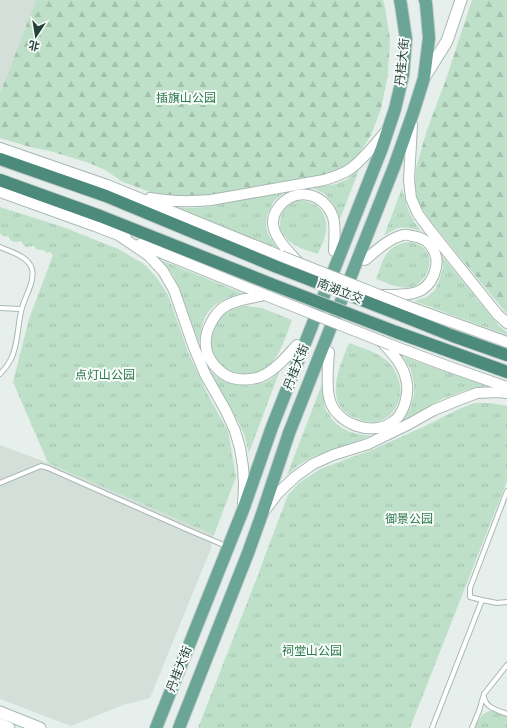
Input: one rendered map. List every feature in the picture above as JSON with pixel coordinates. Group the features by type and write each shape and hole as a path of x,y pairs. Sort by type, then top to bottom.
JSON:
{"highway":[{"name":"南湖立交","path":"0,159 106,196 279,261 405,311 453,336 507,355"},
{"name":"南湖立交","path":"0,180 100,216 270,284 396,332 507,372"}],"main road":[{"name":"丹桂大街","path":"156,728 229,547 272,427 382,148 395,109 403,75 406,39 400,0"},
{"name":"丹桂大街","path":"179,728 248,553 289,433 394,167 413,113 424,78 429,38 425,0"},
{"path":"424,78 447,41 461,0"},
{"path":"278,464 297,432 400,173 404,137"},
{"path":"260,460 266,422 367,167 382,148"},
{"path":"0,712 40,728"},
{"path":"0,724 9,728"}],"street":[{"path":"413,113 409,180 411,198 418,214 428,229 498,315 507,323"},
{"path":"130,194 175,202 192,202 324,180 338,176 350,169 364,156 387,130"},
{"path":"0,148 130,194 279,261 299,263 381,295 405,311 507,342"},
{"path":"0,190 95,226 386,343 507,387"},
{"path":"299,263 276,233 273,222 275,212 280,205 288,198 298,194 311,195 319,199 328,208 333,218 334,251"},
{"path":"365,260 394,238 405,234 419,237 428,242 434,251 436,263 433,276 426,287 417,292 381,295"},
{"path":"120,236 148,254 162,271 174,290 193,345 205,374 226,411 235,431 243,467 243,510"},
{"path":"265,295 237,301 224,307 214,316 206,339 206,348 210,360 220,371 232,378 247,380 260,377 270,371 297,345"},
{"path":"329,352 328,384 330,400 335,411 344,420 353,425 365,428 380,428 392,423 400,414 405,404 408,392 406,379 402,368 386,343"},
{"path":"262,514 278,493 295,477 313,464 368,444 456,401 477,393 507,393"}],"lane":[{"path":"0,247 21,256 32,268 32,280 21,309 15,349 11,359 0,374"},
{"path":"0,308 21,309"},
{"path":"0,483 41,466 229,547"},
{"path":"507,491 470,588 470,597 482,600 507,602"},
{"path":"432,728 482,600"},
{"path":"472,728 484,694 507,665"},
{"path":"484,694 487,705 507,714"},
{"path":"478,714 484,709 491,708"}],"shaded area":[{"path":"0,0 36,0 1,91 0,91"},
{"path":"0,445 48,463 214,535 210,551 150,698 123,705 71,726 0,699"}],"green space":[{"name":"插旗山公园","path":"36,0 383,0 390,39 388,74 381,109 371,135 359,154 346,166 322,176 208,196 182,197 153,193 123,182 105,170 89,163 0,138 0,91"},
{"path":"472,0 507,0 507,314 432,223 418,202 415,186 416,168 427,130 445,82"},
{"path":"359,170 340,219 334,205 325,194 313,188 336,184 346,180"},
{"path":"402,188 409,211 421,231 406,227 398,228 384,236"},
{"path":"284,192 273,202 267,215 266,226 268,234 277,248 172,207 193,208 213,206"},
{"path":"299,200 315,205 320,209 324,216 326,232 318,254 300,248 289,241 280,231 283,211 289,205"},
{"name":"点灯山公园","path":"0,207 63,227 118,249 144,264 157,278 168,295 188,352 209,397 228,431 236,477 214,535 48,463 13,382 29,319 53,255 50,252 46,253 44,250 36,249 34,246 25,247 21,241 11,241 8,236 5,237 2,235 0,233"},
{"path":"410,242 423,247 429,256 429,266 425,277 417,285 408,288 394,286 376,279 387,254 396,246 402,243"},
{"path":"441,255 499,326 507,332 507,335 414,301 427,297 435,290 443,267"},
{"path":"161,260 242,293 220,302 209,311 203,322 199,343 173,275"},
{"path":"246,306 262,308 292,320 277,356 269,366 258,373 246,375 234,373 224,368 216,359 212,349 211,337 216,324 222,316 232,309"},
{"path":"349,343 380,356 392,366 396,373 400,384 399,400 391,413 381,421 364,421 347,413 340,405 336,396 338,375"},
{"path":"402,356 486,386 467,390 442,399 403,421 410,409 414,395 414,383 411,370"},
{"path":"280,370 249,453 244,434 238,421 210,371 219,378 235,384 247,386 266,382"},
{"path":"322,384 326,410 335,423 349,432 371,436 312,457 287,475"},
{"path":"474,403 491,403 507,406 507,481 410,728 198,728 288,495 299,483 320,469 374,449"},
{"path":"489,711 496,711 507,716 507,728 475,728 480,718"}],"park label":[{"name":"御景公园","path":"409,519"},
{"name":"祠堂山公园","path":"312,651"}]}
